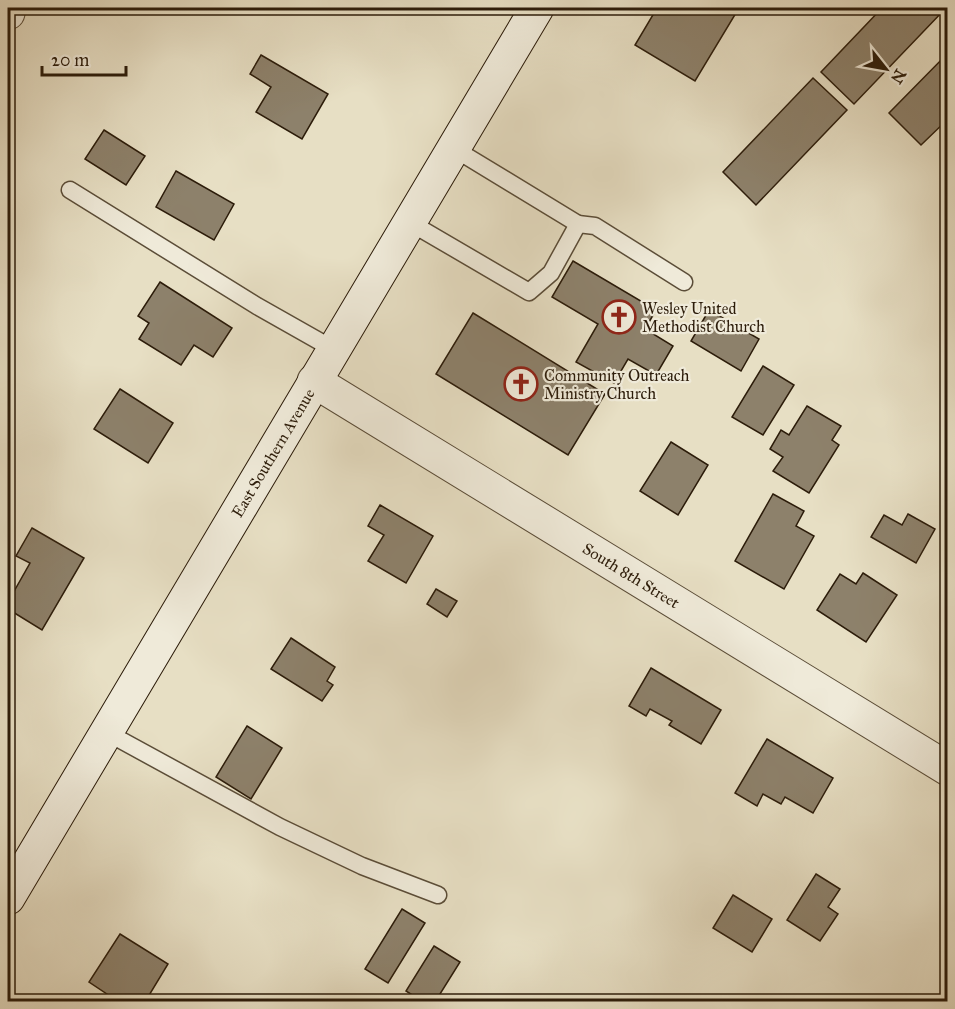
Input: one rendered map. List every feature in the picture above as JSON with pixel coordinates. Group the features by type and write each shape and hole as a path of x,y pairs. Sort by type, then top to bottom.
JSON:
{"main road":[{"path":"8,13 9,8"},
{"name":"East Southern Avenue","path":"8,898 537,8"},
{"name":"South 8th Street","path":"314,381 948,769"}],"lane":[{"path":"453,148 578,224 595,226 684,282"},
{"path":"70,190 257,306 333,349"},
{"path":"409,222 529,292 551,273 578,224"},
{"path":"106,732 280,826 362,866 438,895"}],"building":[{"path":"657,8 739,8 695,81 635,45"},
{"path":"882,8 945,9 854,104 821,72"},
{"path":"948,53 948,119 921,145 889,113"},
{"path":"261,55 328,94 302,139 256,112 271,87 250,74"},
{"path":"813,78 847,110 756,205 723,172"},
{"path":"104,130 145,156 126,185 85,159"},
{"path":"176,171 234,204 214,240 156,207"},
{"name":"Wesley United Methodist Church","path":"573,261 656,310 645,329 673,346 656,375 628,359 614,383 576,362 598,324 552,297"},
{"path":"160,282 232,328 213,357 194,345 181,365 139,339 149,323 138,316"},
{"path":"709,310 759,339 741,371 691,341"},
{"name":"Community Outreach Ministry Church","path":"473,313 605,394 568,455 436,374"},
{"path":"763,366 794,385 763,435 732,417"},
{"path":"120,389 173,423 148,463 94,429"},
{"path":"807,406 841,426 832,440 839,445 809,493 773,471 783,457 770,449 781,430 789,435"},
{"path":"671,442 708,465 678,515 640,491"},
{"path":"773,494 804,511 796,526 814,536 784,589 735,561"},
{"path":"380,505 433,536 406,583 368,561 384,535 368,526"},
{"path":"908,514 935,529 916,563 871,537 884,515 902,525"},
{"path":"32,528 84,558 42,630 8,609 8,602 30,563 16,556"},
{"path":"863,573 897,595 866,642 817,610 840,574 856,584"},
{"path":"436,589 457,601 447,617 427,604"},
{"path":"291,638 335,667 327,681 333,685 322,701 271,669"},
{"path":"651,668 721,710 701,744 669,725 672,721 650,709 646,716 629,706"},
{"path":"247,726 282,748 251,799 216,777"},
{"path":"767,739 833,778 813,813 785,797 781,804 763,794 757,806 735,793"},
{"path":"816,874 840,889 828,907 838,914 820,941 787,920"},
{"path":"733,895 772,919 752,952 713,928"},
{"path":"402,909 425,923 388,983 365,969"},
{"path":"120,934 168,964 145,1002 119,1002 89,982"},
{"path":"434,946 460,962 435,1002 423,1002 406,991"}],"place":[{"name":"Wesley United Methodist Church","path":"619,317"},
{"name":"Community Outreach Ministry Church","path":"521,384"}]}
